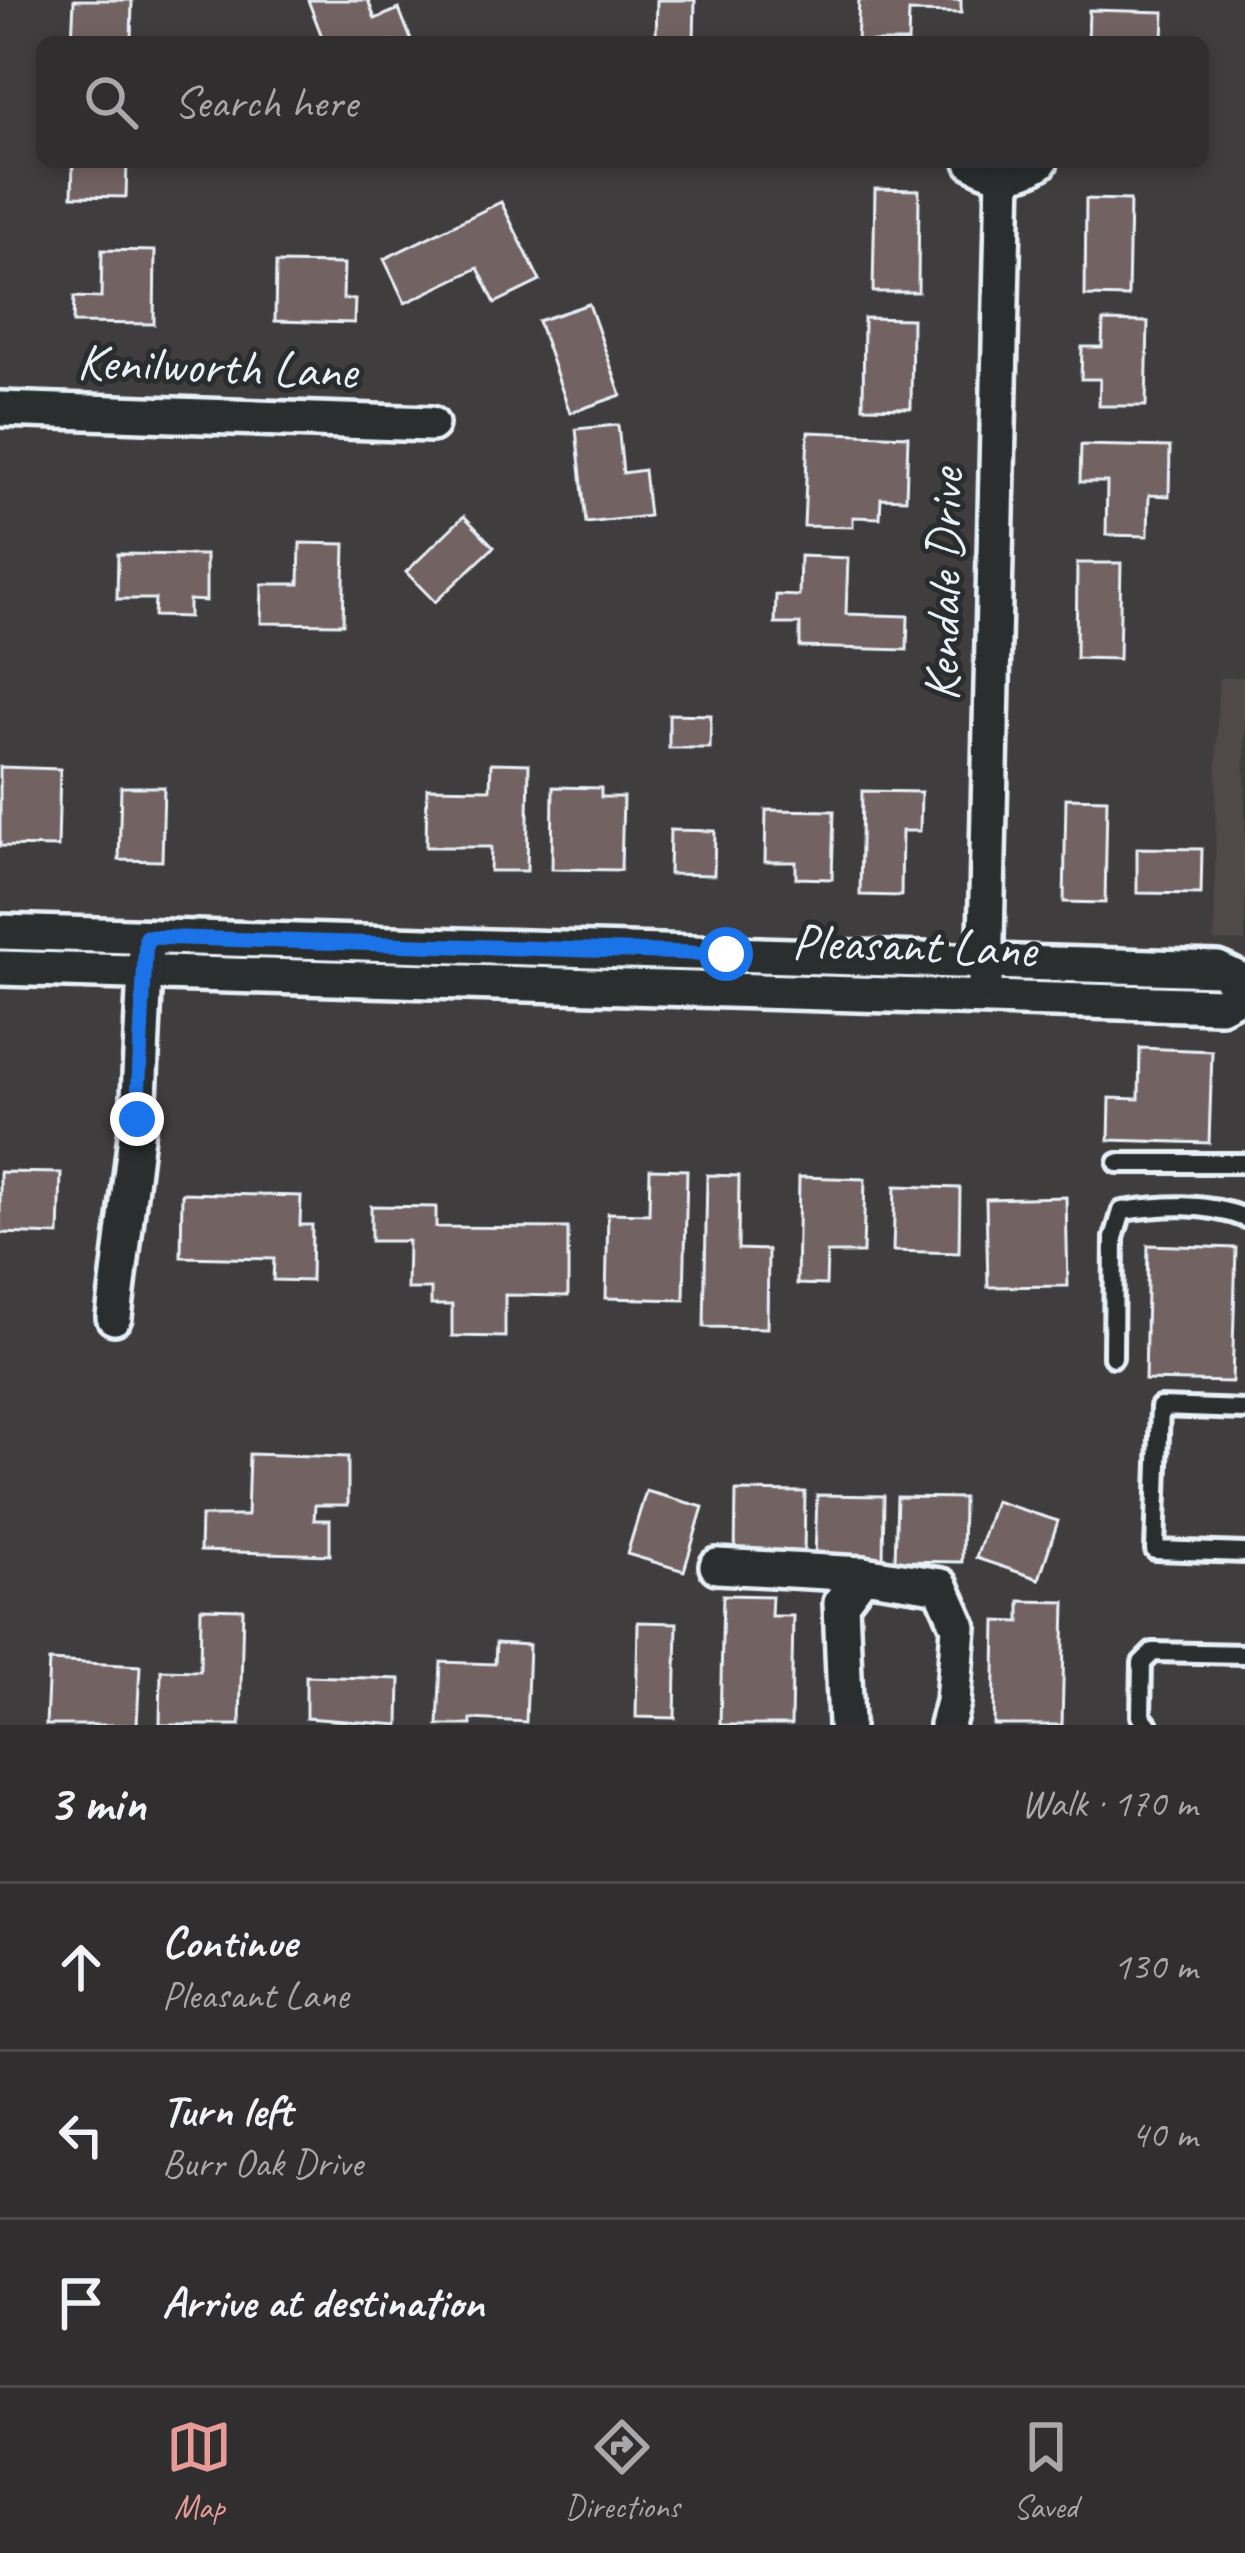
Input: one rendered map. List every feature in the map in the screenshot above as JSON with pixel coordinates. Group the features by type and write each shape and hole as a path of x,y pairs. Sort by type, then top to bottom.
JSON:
{"street":[{"name":"Kendale Drive","path":"985,998 988,168 1022,172 1029,168"},
{"name":"Kenilworth Lane","path":"0,409 431,424"},
{"name":"Pleasant Lane","path":"0,932 1218,969 1245,982"},
{"path":"114,1316 137,1119 146,937"},
{"path":"259,976 260,940"},
{"name":"Pleasant Lane","path":"0,968 1220,1005 1245,992"},
{"path":"716,1566 863,1574 941,1586 959,1627 947,1725"},
{"path":"846,1725 841,1603 863,1574"}],"lane":[{"path":"1118,1163 1245,1163"},
{"path":"1113,1358 1114,1238 1122,1211 1161,1206 1224,1209 1245,1218"},
{"path":"1245,1410 1160,1407 1155,1550 1245,1553"},
{"path":"1148,1725 1141,1716 1142,1663 1153,1652 1245,1654"}],"shaded area":[{"path":"1245,677 1245,942 1214,941 1218,678"}],"building":[{"path":"74,0 132,0 131,36 72,36"},
{"path":"308,0 368,0 375,19 399,9 410,36 322,36"},
{"path":"657,0 695,0 694,36 656,36"},
{"path":"859,0 961,0 961,13 909,12 908,36 857,36"},
{"path":"1089,10 1164,12 1163,36 1088,36"},
{"path":"73,168 127,168 126,197 72,196"},
{"path":"875,189 919,190 918,292 873,292"},
{"path":"1086,199 1130,200 1128,297 1085,296"},
{"path":"501,202 540,281 495,303 478,268 405,303 384,259"},
{"path":"102,250 155,251 154,324 73,323 74,297 101,298"},
{"path":"276,263 344,264 343,299 355,299 354,323 275,321"},
{"path":"589,304 621,395 570,413 538,321"},
{"path":"864,318 912,319 911,408 863,407"},
{"path":"1103,321 1148,322 1146,406 1099,406 1100,379 1081,379 1082,347 1102,347"},
{"path":"618,425 623,473 644,470 649,516 586,523 576,429"},
{"path":"808,432 908,436 906,499 881,498 880,518 853,517 853,527 804,526"},
{"path":"1081,445 1170,447 1169,496 1149,495 1148,536 1106,535 1107,482 1080,482"},
{"path":"464,516 494,547 435,602 406,572"},
{"path":"300,543 345,544 343,624 261,623 262,584 299,584"},
{"path":"118,554 206,555 206,601 189,600 189,617 154,616 155,599 117,599"},
{"path":"800,556 848,558 846,614 908,616 907,650 800,647 800,624 775,624 776,595 799,596"},
{"path":"1077,563 1121,563 1119,659 1076,658"},
{"path":"669,714 711,715 710,748 669,748"},
{"path":"491,763 529,764 527,871 490,871 491,847 426,847 427,788 490,789"},
{"path":"0,767 60,769 58,847 0,846"},
{"path":"121,787 164,787 162,861 119,860"},
{"path":"553,787 601,788 601,797 623,797 621,870 552,869"},
{"path":"862,791 921,792 920,831 902,831 901,896 860,895"},
{"path":"1066,798 1107,799 1105,903 1064,902"},
{"path":"766,810 834,811 832,879 796,878 796,862 765,862"},
{"path":"670,830 715,831 714,875 669,874"},
{"path":"1137,848 1202,849 1201,894 1137,893"},
{"path":"1140,1048 1212,1051 1209,1143 1109,1140 1110,1098 1139,1099"},
{"path":"650,1169 687,1170 684,1300 606,1298 608,1213 649,1214"},
{"path":"0,1172 61,1173 59,1235 0,1233"},
{"path":"707,1175 739,1176 738,1249 768,1250 767,1328 704,1327"},
{"path":"799,1177 865,1179 863,1253 827,1253 826,1285 797,1284"},
{"path":"895,1186 960,1188 959,1253 893,1251"},
{"path":"182,1193 301,1196 300,1225 312,1225 311,1281 273,1280 274,1259 181,1257"},
{"path":"1066,1197 1068,1286 988,1287 986,1199"},
{"path":"371,1206 436,1207 436,1227 568,1228 568,1296 505,1295 505,1337 452,1336 452,1305 431,1305 431,1289 407,1289 408,1241 371,1241"},
{"path":"1148,1245 1236,1248 1232,1382 1145,1380"},
{"path":"249,1454 348,1457 348,1505 315,1505 314,1520 330,1520 330,1555 200,1551 201,1516 247,1516"},
{"path":"646,1491 703,1507 684,1571 627,1554"},
{"path":"736,1491 805,1492 804,1557 735,1556"},
{"path":"817,1495 884,1496 883,1560 815,1559"},
{"path":"897,1497 963,1498 962,1562 895,1561"},
{"path":"995,1501 1058,1521 1039,1579 976,1558"},
{"path":"723,1595 772,1596 771,1616 793,1616 791,1725 720,1725"},
{"path":"1020,1601 1065,1602 1062,1725 994,1725 996,1621 1020,1622"},
{"path":"201,1608 243,1609 240,1725 160,1725 161,1670 200,1671"},
{"path":"638,1622 677,1623 675,1718 636,1717"},
{"path":"496,1643 529,1645 526,1722 471,1719 471,1725 438,1725 441,1662 495,1664"},
{"path":"49,1661 140,1666 137,1725 46,1725"},
{"path":"306,1676 400,1679 399,1725 306,1718"}],"route":[{"path":"137,1119 146,937 726,954"}]}
